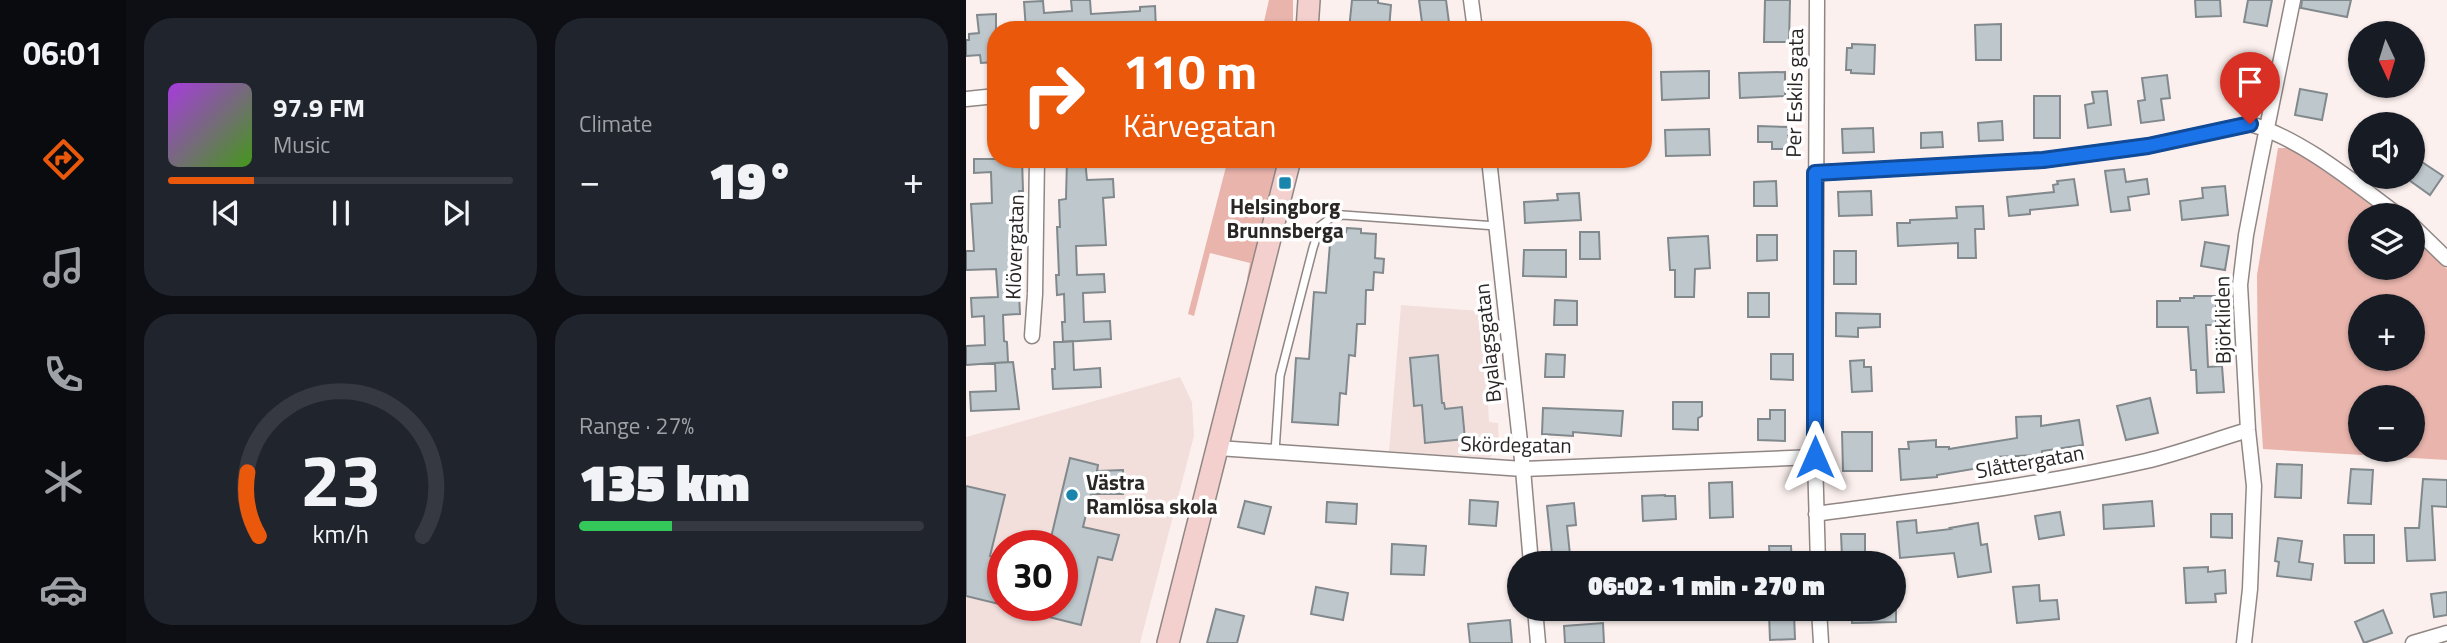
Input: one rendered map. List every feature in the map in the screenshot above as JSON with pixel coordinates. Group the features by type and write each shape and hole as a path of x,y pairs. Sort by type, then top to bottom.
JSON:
{"street":[{"path":"1308,21 1309,0"},
{"path":"1471,0 1474,21"},
{"name":"Per Eskils gata","path":"1817,0 1815,457 1817,551"},
{"name":"Björkliden","path":"2244,643 2254,508 2240,285 2246,235 2293,0"},
{"path":"966,99 987,97"},
{"path":"1815,173 2043,160 2148,146 2250,124 2293,141 2381,203"},
{"name":"Klövergatan","path":"1032,336 1037,168"},
{"path":"1168,643 1288,168"},
{"name":"Byalagsgatan","path":"1490,168 1530,551"},
{"path":"2425,238 2447,259"},
{"name":"Slåttergatan","path":"1816,514 1979,492 2072,476 2149,460 2248,430"},
{"name":"Skördegatan","path":"1218,448 1523,469 1815,457"},
{"path":"1536,621 1538,643"},
{"path":"1820,621 1821,643"},
{"path":"2413,643 2447,633"}],"lane":[{"path":"1275,452 1280,376 1320,226 1332,217 1343,215 1497,226"}],"shaded area":[{"path":"1269,0 1293,0 1293,21 1264,21"},
{"path":"2278,148 2291,148 2371,203 2348,203 2348,280 2425,280 2425,248 2447,269 2447,460 2425,459 2425,385 2348,385 2348,454 2263,449 2258,372 2257,275"},
{"path":"1226,168 1278,168 1250,279 1247,279 1250,263 1210,253 1194,316 1188,314"},
{"path":"1401,305 1492,312 1498,382 1487,382 1489,422 1498,423 1499,445 1490,458 1389,451"},
{"name":"Västra Ramlösa skola","path":"1180,377 1192,402 1194,436 1140,643 966,643 966,437"}],"building":[{"path":"1071,0 1090,0 1091,14 1140,11 1140,7 1155,6 1156,21 1025,21 1024,2 1043,1 1044,13 1072,11"},
{"path":"1352,0 1378,0 1378,3 1391,5 1390,21 1350,21"},
{"path":"1419,0 1446,0 1449,21 1422,21"},
{"path":"1765,0 1790,0 1789,42 1764,42"},
{"path":"2195,0 2220,0 2221,16 2196,17"},
{"path":"2248,0 2272,0 2267,26 2244,22"},
{"path":"2302,0 2351,0 2347,17 2301,8"},
{"path":"996,14 996,21 987,21 987,63 981,63 980,55 966,56 966,40 969,40 969,34 979,33 977,15"},
{"path":"2001,24 2001,60 1976,60 1975,25"},
{"path":"1852,44 1875,45 1874,74 1851,73 1851,70 1846,70 1847,48 1852,48"},
{"path":"2234,68 2259,72 2253,103 2228,99"},
{"path":"1709,71 1709,98 1662,100 1661,72"},
{"path":"1785,72 1785,96 1740,98 1739,73"},
{"path":"2167,75 2170,98 2161,99 2164,120 2141,123 2138,101 2145,100 2142,78"},
{"path":"2300,89 2327,94 2322,120 2295,115"},
{"path":"2107,91 2111,125 2088,128 2085,105 2094,103 2092,92"},
{"path":"2034,96 2060,96 2060,138 2034,138"},
{"path":"2002,121 2003,140 1979,141 1978,123"},
{"path":"1758,126 1788,127 1788,149 1772,149 1772,142 1758,142"},
{"path":"1873,128 1874,152 1843,153 1842,129"},
{"path":"1709,129 1710,155 1666,156 1665,130"},
{"path":"1942,132 1943,147 1921,148 1921,133"},
{"path":"974,159 987,159 987,168 1022,168 1023,191 1019,191 1020,220 1010,220 1012,268 1016,293 1019,293 1020,314 1003,315 1008,362 966,365 966,346 985,345 984,316 972,317 971,298 998,297 996,269 966,270 966,251 974,251 971,204 992,203 991,172 974,173"},
{"path":"2425,164 2443,176 2430,195 2422,189 2425,189"},
{"path":"1067,168 1086,168 1087,180 1113,179 1114,197 1103,198 1106,245 1076,246 1077,275 1104,274 1105,292 1083,293 1084,322 1110,321 1111,339 1063,342 1064,294 1057,295 1057,227 1060,227 1059,200 1066,199"},
{"path":"2124,169 2126,182 2147,179 2149,194 2128,197 2130,210 2111,212 2105,171"},
{"path":"2074,179 2078,205 2030,210 2030,214 2009,216 2007,197 2054,192 2053,185 2058,184 2057,181"},
{"path":"1776,181 1777,206 1754,206 1754,182"},
{"path":"2225,186 2228,215 2182,220 2180,201 2203,198 2202,188"},
{"path":"1871,191 1872,215 1839,216 1838,192"},
{"path":"1579,193 1581,220 1525,223 1524,202 1558,200 1557,194"},
{"path":"1983,206 1984,229 1975,229 1976,258 1958,258 1958,243 1898,246 1897,223 1957,218 1956,207"},
{"path":"1347,228 1376,234 1375,258 1384,259 1383,273 1374,272 1373,290 1366,290 1365,324 1357,324 1355,356 1349,355 1346,394 1340,393 1338,425 1292,422 1296,358 1309,359 1314,292 1326,293 1331,231 1346,232"},
{"path":"1580,232 1599,232 1600,259 1580,259"},
{"path":"1757,235 1777,235 1777,260 1757,261"},
{"path":"1708,236 1710,268 1695,269 1694,297 1675,297 1675,270 1670,270 1668,238"},
{"path":"2205,242 2229,246 2225,270 2201,266"},
{"path":"1524,250 1566,250 1566,277 1523,276"},
{"path":"1834,251 1856,251 1856,284 1834,284"},
{"path":"1748,293 1769,293 1769,317 1748,317"},
{"path":"2216,296 2216,325 2206,325 2208,367 2222,366 2224,392 2197,393 2196,370 2191,370 2188,327 2157,327 2157,301 2180,301 2180,298"},
{"path":"1555,300 1577,301 1577,325 1554,325"},
{"path":"1836,313 1880,314 1880,327 1858,328 1858,337 1836,336"},
{"path":"1073,341 1074,370 1100,368 1101,387 1053,389 1054,342"},
{"path":"1546,354 1565,355 1564,377 1545,377"},
{"path":"1771,354 1793,354 1793,380 1771,379"},
{"path":"1438,355 1442,403 1445,409 1462,407 1465,439 1425,443 1422,405 1414,406 1410,358"},
{"path":"1864,360 1864,367 1871,367 1872,391 1852,392 1850,361"},
{"path":"1013,362 1019,409 971,411 970,392 996,391 995,363"},
{"path":"2150,398 2158,433 2126,440 2117,406"},
{"path":"1673,402 1702,402 1698,430 1673,429"},
{"path":"1543,408 1623,411 1621,436 1573,432 1573,436 1542,434"},
{"path":"1770,410 1785,410 1785,441 1758,440 1758,419 1770,419"},
{"path":"2041,416 2041,426 2079,420 2083,445 2042,451 2042,455 1995,457 1997,465 1937,477 1901,480 1899,449 1909,449 1908,442 1936,440 1936,447 1949,449 2017,438 2016,417"},
{"path":"1842,432 1872,432 1872,471 1843,471"},
{"path":"1070,458 1098,465 1097,471 1123,470 1123,494 1091,494 1083,527 1119,535 1112,560 1098,557 1081,625 1065,621 1078,621 1078,530 1053,530"},
{"path":"2277,464 2302,465 2301,498 2275,497"},
{"path":"2351,469 2373,470 2371,504 2348,503"},
{"path":"2423,479 2447,480 2447,507 2432,506 2435,560 2407,561 2405,528 2419,528"},
{"path":"1732,482 1733,517 1710,518 1709,483"},
{"path":"966,486 1005,495 996,530 987,530 987,601 966,596"},
{"path":"1642,496 1675,496 1676,519 1643,521"},
{"path":"1470,500 1498,502 1496,526 1469,524"},
{"path":"1245,501 1271,507 1264,534 1238,527"},
{"path":"2152,501 2154,526 2104,529 2103,505"},
{"path":"1327,502 1357,504 1356,524 1326,522"},
{"path":"1574,503 1576,525 1567,526 1570,551 1552,551 1547,506"},
{"path":"2060,512 2064,535 2039,539 2035,516"},
{"path":"2211,514 2232,514 2232,538 2211,537"},
{"path":"1916,520 1917,533 1978,523 1981,545 1987,544 1991,572 1958,577 1954,553 1906,557 1906,551 1899,551 1897,522"},
{"path":"1841,534 1865,534 1865,551 1842,551"},
{"path":"2344,535 2374,535 2374,563 2345,563"},
{"path":"2278,538 2302,541 2299,562 2313,564 2311,580 2277,576 2279,562 2275,561"},
{"path":"1392,544 1426,546 1424,575 1391,574"},
{"path":"1769,546 1791,546 1791,551 1769,551"},
{"path":"2208,567 2208,572 2225,570 2226,593 2215,594 2216,602 2186,603 2184,568"},
{"path":"2039,585 2040,601 2057,600 2059,619 2017,623 2013,587"},
{"path":"1316,587 1348,593 1343,620 1311,614"},
{"path":"2447,592 2447,615 2434,617 2431,594"},
{"path":"1216,609 1244,616 1237,643 1207,643"},
{"path":"2383,610 2392,633 2364,643 2355,622"},
{"path":"1510,621 1512,643 1470,643 1468,624"},
{"path":"1769,621 1794,621 1795,639 1770,640"},
{"path":"1852,621 1896,621 1896,622"},
{"path":"1603,623 1604,643 1565,643 1564,626"}],"place":[{"name":"Helsingborg Brunnsberga","path":"1285,183"},
{"name":"Västra Ramlösa skola","path":"1072,495"}],"route":[{"path":"1815,457 1815,173 2043,160 2148,146 2250,124"}]}
